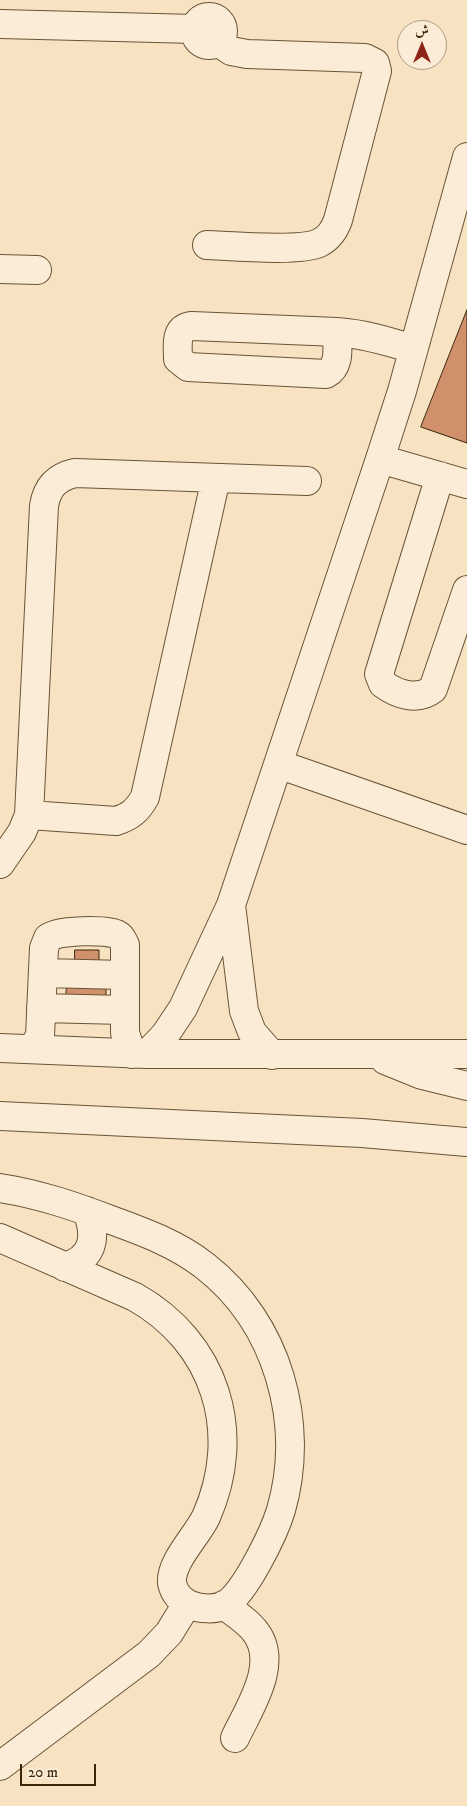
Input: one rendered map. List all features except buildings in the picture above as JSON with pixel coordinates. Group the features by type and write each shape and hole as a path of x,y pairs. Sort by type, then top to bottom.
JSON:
{"street":[{"path":"0,24 208,22 239,54 365,58 375,63 378,71 338,220 331,234 325,240 309,247 207,246"},
{"path":"139,1054 165,1035 183,1008 231,905 380,459 467,157"},
{"path":"0,269 37,270"},
{"path":"338,332 337,362 331,371 326,374 188,367 178,359 178,338 183,329 187,327 338,332 377,338 413,349"},
{"path":"380,459 467,484"},
{"path":"0,864 22,832 29,815 44,506 48,490 59,478 75,472 307,481"},
{"path":"440,476 380,668 379,674 383,684 411,696 427,694 433,689 467,590"},
{"path":"29,815 116,821 126,818 140,806 147,787 216,478"},
{"path":"278,764 467,830"},
{"path":"231,905 244,1011 252,1032 272,1055"},
{"path":"32,1049 40,1036 45,942 52,934 110,932 120,936 125,945 124,1010 126,1040 139,1054"},
{"path":"43,973 125,975"},
{"path":"41,1008 124,1010"},
{"path":"0,1048 139,1054 467,1054"},
{"path":"377,1055 422,1075 467,1086"},
{"path":"0,1116 362,1132 465,1140"},
{"path":"0,1188 43,1195 163,1240 206,1266 243,1306 262,1335 274,1359 289,1412 290,1467 278,1520 260,1557 247,1578 224,1605 204,1608 187,1604 177,1596 172,1586 172,1574 175,1565 205,1518 215,1492 222,1458 220,1416 208,1373 197,1352 182,1332 152,1306 0,1238"},
{"path":"64,1267 81,1259 92,1244 94,1233 87,1211"},
{"path":"0,1766 154,1649 169,1634 187,1604"},
{"path":"224,1605 255,1630 264,1655 260,1684 235,1738"}]}
